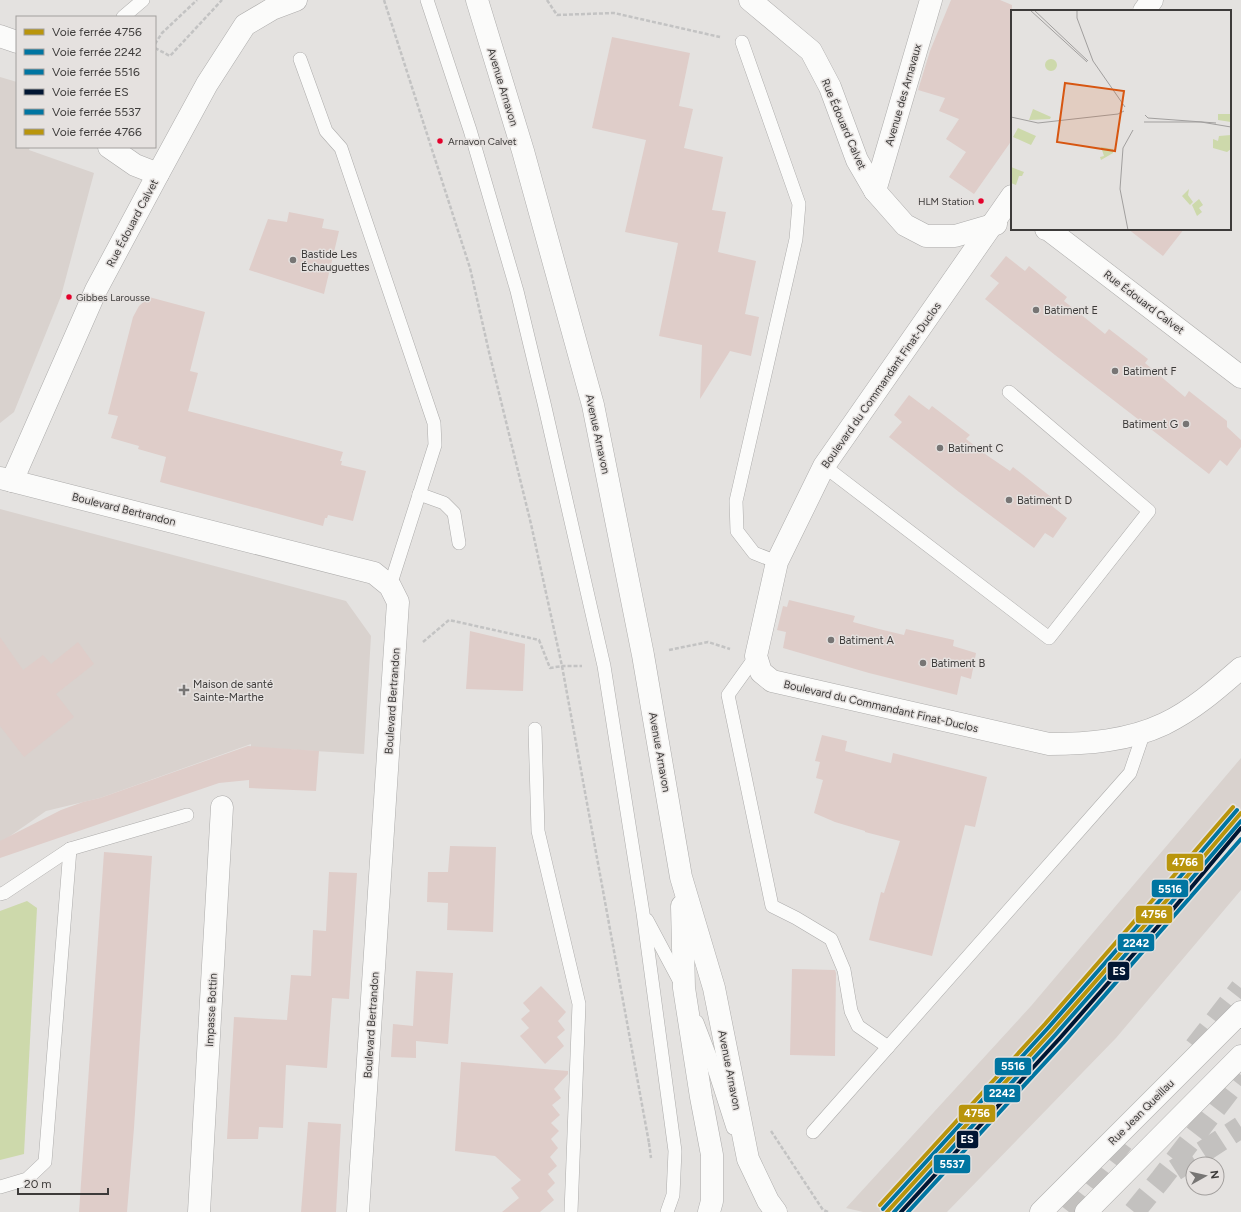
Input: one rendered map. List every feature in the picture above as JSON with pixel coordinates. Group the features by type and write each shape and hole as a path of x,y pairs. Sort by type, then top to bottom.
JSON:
{"street":[{"name":"Rue Édouard Calvet","path":"6,479 96,290 207,84 245,25 272,9 296,0"},
{"name":"Avenue Arnavon","path":"477,0 523,151 593,405 642,655 681,877 714,988 748,1159 768,1201 776,1212"},
{"name":"Rue Édouard Calvet","path":"750,0 811,51 830,87 857,160 875,191 905,225 926,236 955,236 1002,223"},
{"name":"Avenue des Arnavaux","path":"875,191 931,0"},
{"path":"1145,10 1152,0"},
{"path":"0,36 16,42"},
{"path":"110,148 135,165 158,174"},
{"name":"Boulevard du Commandant Finat-Duclos","path":"1011,199 1002,223 824,466 777,562 756,656 762,672 772,681 1049,744 1079,744 1112,740 1144,732 1163,724 1187,711 1210,695 1241,668"},
{"name":"Rue Édouard Calvet","path":"1048,230 1241,377"},
{"name":"Boulevard Bertrandon","path":"6,479 374,574 390,586 398,602 358,1212"},
{"name":"Impasse Bottin","path":"199,1212 222,807"},
{"name":"Avenue Arnavon","path":"681,877 684,988 701,1097 712,1155 712,1201 709,1212"},
{"name":"Rue Jean Queillau","path":"1041,1212 1241,1012"},
{"path":"1086,1212 1241,1056"}],"lane":[{"path":"124,16 143,0"},
{"path":"427,0 470,130 517,291 604,666 643,913 675,1151 673,1195 667,1212"},
{"path":"742,42 799,204 796,239 736,501 737,531 754,553 777,562"},
{"path":"300,60 326,131 341,148 434,422 435,445 390,586"},
{"path":"824,466 1049,638 1148,511 1009,392"},
{"path":"419,494 444,503 454,513 459,543"},
{"path":"756,656 728,695 772,906 796,918 830,939 844,970 851,1011 858,1026 888,1047"},
{"path":"535,729 538,831 578,1004 571,1212"},
{"path":"813,1132 1130,773 1144,732"},
{"path":"0,894 4,893 70,849 187,815"},
{"path":"0,1187 27,1179 45,1162 70,849"},
{"path":"643,913 684,988 710,1056 731,1124 748,1159"}],"path":[{"path":"156,42 162,33 197,0"},
{"path":"156,49 170,56 222,0"},
{"path":"384,0 470,268 531,524 562,666 649,1142 673,1138"},
{"path":"547,0 557,15 614,13 742,42"},
{"path":"395,653 421,643 449,620 538,640 550,668 562,666 604,666"},
{"path":"642,655 708,642"},
{"path":"741,1126 765,1121 824,1210 828,1212"}],"shaded area":[{"path":"0,77 16,82 16,148 30,148 29,150 94,173 61,296 14,412 0,423"},
{"name":"Maison de santé Sainte-Marthe","path":"0,509 346,601 371,636 364,754 251,747 251,744 100,798 46,811 0,843"},
{"path":"1241,758 1241,890 1116,1038 947,1212 863,1212 846,1208 1031,1006"}],"green space":[{"path":"27,901 37,908 24,1154 0,1160 0,911"}],"building":[{"path":"951,0 1000,0 1012,5 1011,141 974,194 949,177 966,152 946,139 959,119 939,111 945,98 918,90 930,51"},
{"path":"612,37 690,53 679,106 693,109 684,148 723,157 712,210 726,212 718,252 756,261 745,314 759,317 751,356 730,351 700,399 702,345 659,336 678,243 625,232 646,140 592,128"},
{"name":"Bastide Les Échauguettes","path":"289,212 324,219 322,228 339,231 324,294 249,270 268,219 287,222"},
{"path":"1129,230 1183,230 1163,256"},
{"path":"1006,256 1025,271 1029,266 1067,297 1064,301 1105,334 1109,329 1148,359 1145,363 1185,397 1189,391 1227,421 1227,427 1241,440 1241,447 1227,466 1220,460 1209,474 985,299 999,283 990,276"},
{"path":"149,297 205,312 190,371 198,373 188,411 343,452 340,461 342,461 341,465 366,471 353,521 328,515 327,518 325,518 323,526 160,482 166,457 138,449 139,446 111,438 118,416 108,414 133,317 139,306"},
{"path":"909,395 929,410 932,406 970,435 966,439 988,456 1010,471 1013,467 1051,497 1047,502 1067,518 1053,538 1045,533 1034,548 889,437 902,422 894,415"},
{"path":"789,600 855,616 853,622 879,629 904,635 906,629 954,640 953,646 976,653 971,679 961,676 957,695 869,673 783,648 786,632 777,630 783,606 787,607"},
{"path":"470,631 525,644 523,691 466,689"},
{"path":"0,637 23,670 43,655 51,664 78,642 94,664 56,694 74,717 24,757 0,726"},
{"path":"822,735 847,741 845,751 891,763 893,753 987,777 975,827 965,825 932,956 869,940 881,892 884,893 900,841 865,832 814,813 823,780 816,778 820,762 815,761"},
{"path":"248,746 319,751 316,791 249,788 249,780 219,783 0,858 0,841 61,810 100,798"},
{"path":"450,846 496,847 493,932 447,930 448,903 427,902 428,872 448,872"},
{"path":"104,852 152,856 134,1128 127,1212 79,1212"},
{"path":"329,872 357,873 349,999 332,998 327,1068 286,1065 283,1128 259,1127 258,1139 227,1139 234,1017 287,1020 291,975 311,976 313,930 326,931"},
{"path":"792,969 835,970 835,1056 790,1055"},
{"path":"416,971 453,973 448,1044 416,1041 416,1058 391,1057 393,1024 413,1026"},
{"path":"541,986 566,1012 558,1021 565,1030 557,1037 564,1046 545,1064 520,1036 529,1028 521,1019 530,1011 523,1003"},
{"path":"461,1062 568,1071 568,1074 554,1089 561,1098 552,1105 560,1115 551,1123 559,1131 551,1139 558,1148 550,1157 557,1166 548,1174 555,1183 547,1191 554,1200 540,1212 502,1212 519,1198 511,1188 521,1180 495,1156 455,1151"},
{"path":"308,1122 341,1124 336,1212 301,1212"}],"tunnel":[{"path":"1195,1047 1241,988"},
{"path":"1134,1212 1241,1075"},
{"path":"1175,1170 1241,1127"},
{"path":"1069,1212 1128,1135"}],"rail line":[{"name":"4766","path":"880,1205 1045,1024 1233,807"},
{"name":"5516","path":"883,1209 1048,1028 1237,810"},
{"name":"4756","path":"887,1212 1052,1031 1241,813"},
{"name":"2242","path":"894,1212 1056,1034 1241,821"},
{"name":"ES","path":"901,1212 1060,1038 1174,908 1241,828"},
{"name":"5537","path":"908,1212 1064,1042 1241,839"}],"place":[{"name":"Arnavon Calvet","path":"440,141"},
{"name":"HLM Station","path":"981,201"},
{"name":"Bastide Les Échauguettes","path":"293,260"},
{"name":"Gibbes Larousse","path":"69,297"},
{"name":"Batiment E","path":"1036,310"},
{"name":"Batiment F","path":"1115,371"},
{"name":"Batiment G","path":"1186,424"},
{"name":"Batiment C","path":"940,448"},
{"name":"Batiment D","path":"1009,500"},
{"name":"Batiment A","path":"831,640"},
{"name":"Batiment B","path":"923,663"},
{"name":"Maison de santé Sainte-Marthe","path":"184,690"}]}
